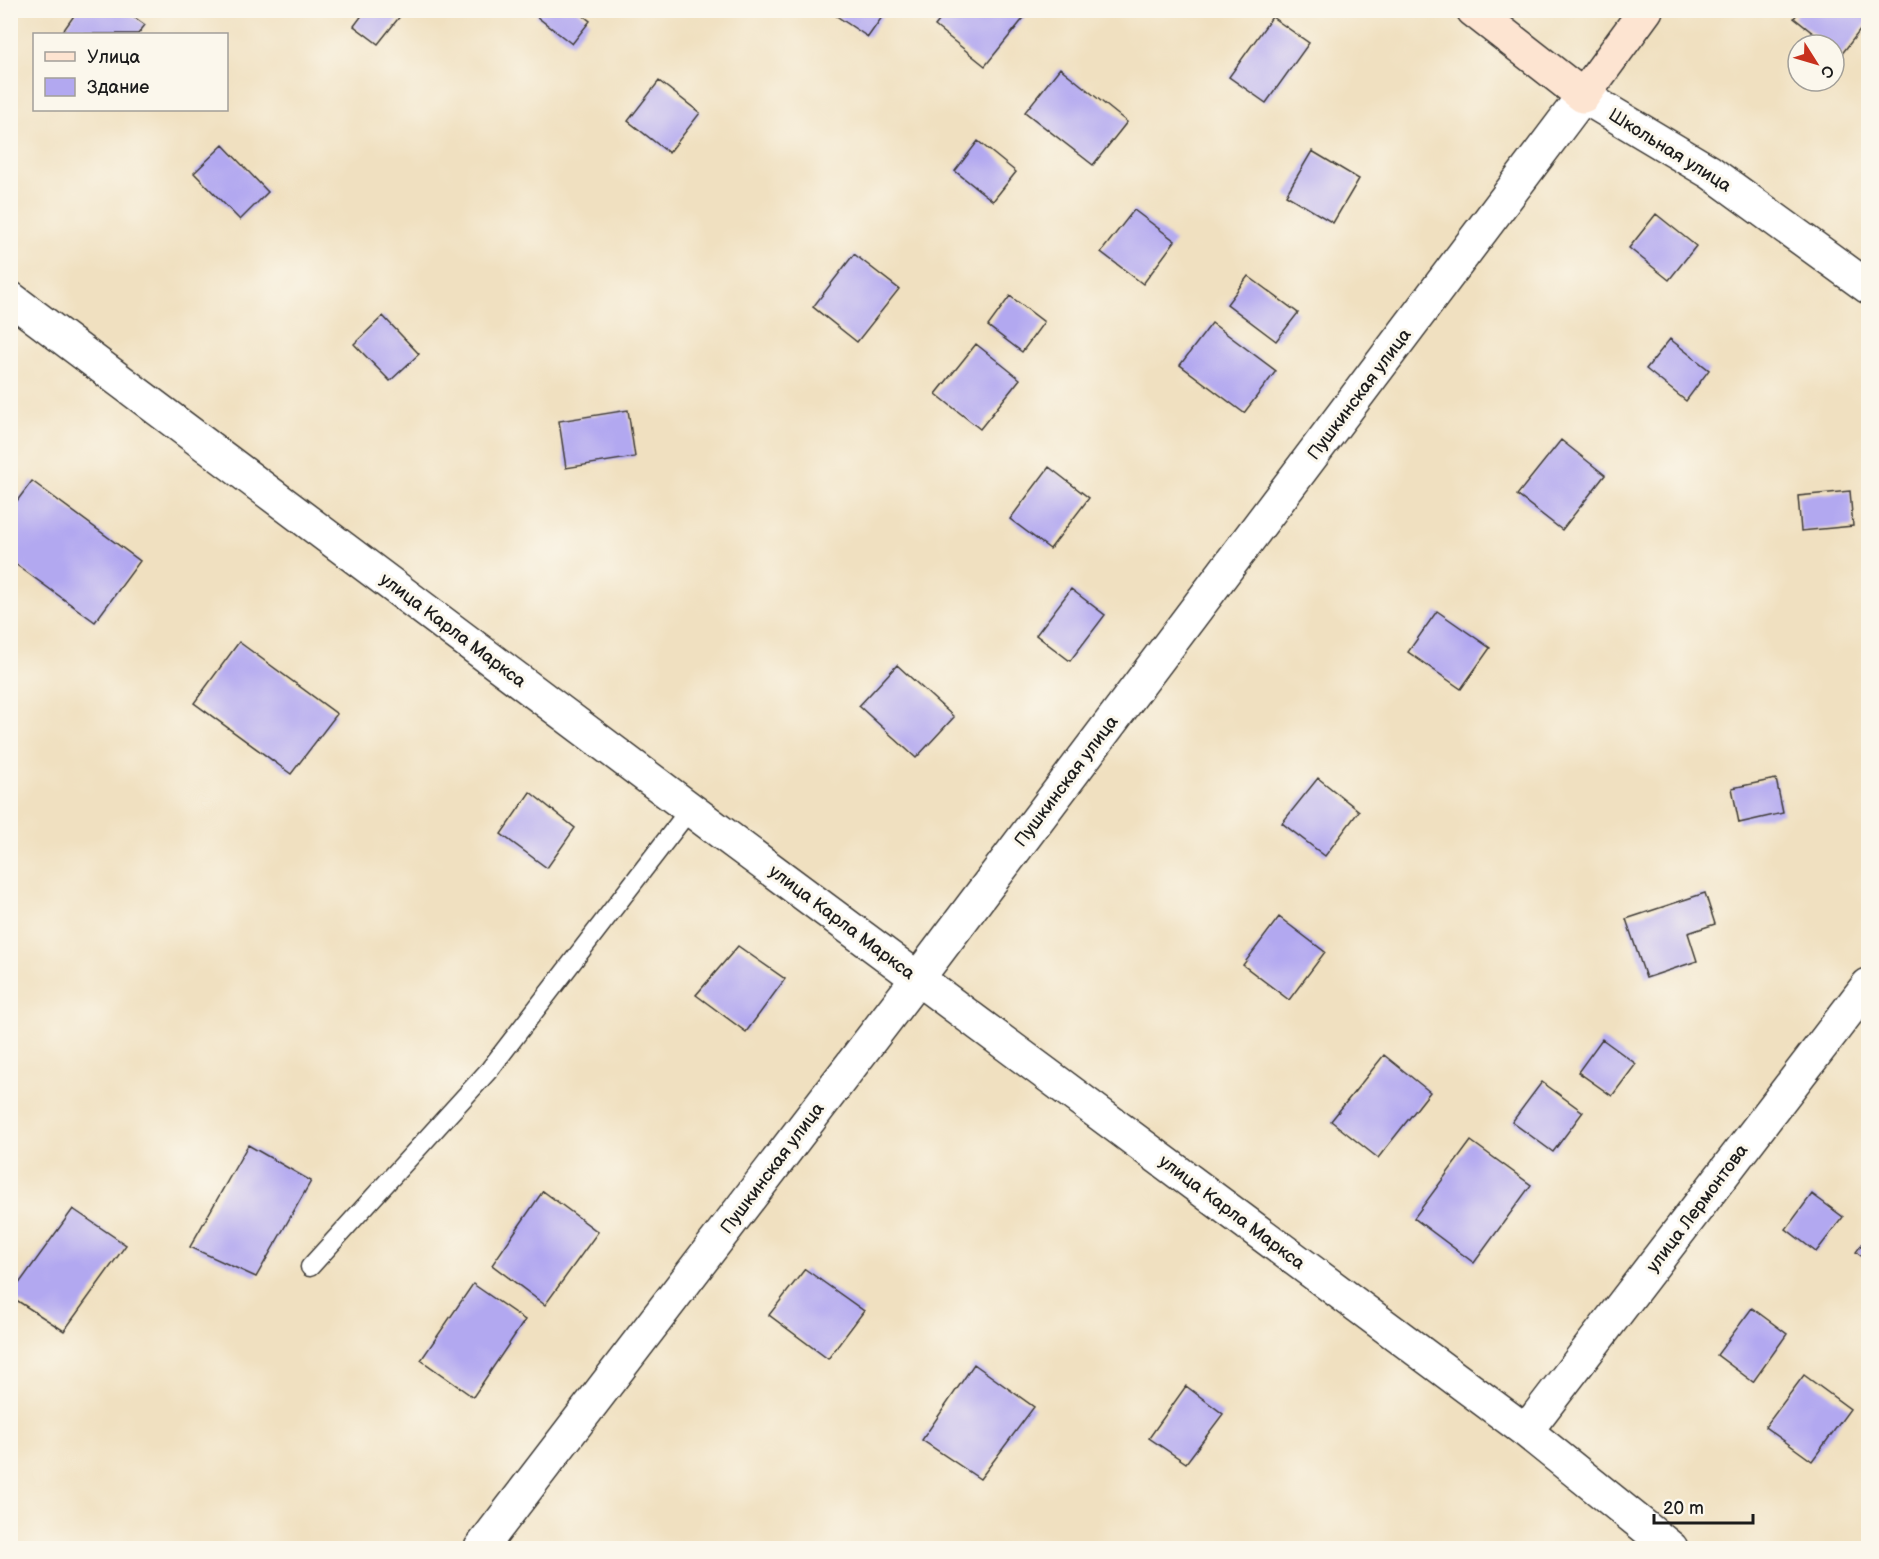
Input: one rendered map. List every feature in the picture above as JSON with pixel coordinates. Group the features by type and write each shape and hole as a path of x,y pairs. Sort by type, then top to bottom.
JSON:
{"main road":[{"name":"Школьная улица","path":"1473,10 1584,96"},
{"name":"Пушкинская улица","path":"1584,96 1646,10"}],"street":[{"name":"Школьная улица","path":"1584,96 1710,172 1869,287"},
{"name":"Пушкинская улица","path":"480,1548 918,978 1584,96"},
{"name":"улица Карла Маркса","path":"10,298 690,809 1526,1431 1671,1548"},
{"name":"улица Лермонтова","path":"1526,1431 1869,985"}],"lane":[{"path":"310,1268 490,1069 690,809"}],"building":[{"path":"78,10 124,10 145,25 139,33 62,33"},
{"path":"366,10 405,10 378,44 354,26"},
{"path":"540,10 576,10 590,21 572,44 536,16"},
{"path":"838,10 887,10 868,37 835,15"},
{"path":"948,10 1023,10 1027,14 985,66 935,26"},
{"path":"1800,10 1868,10 1868,20 1846,49 1846,33 1813,33 1794,18"},
{"path":"1272,17 1309,43 1266,103 1229,77"},
{"path":"1060,68 1127,122 1093,165 1025,112"},
{"path":"659,81 700,113 669,153 628,121"},
{"path":"978,141 1016,172 993,201 955,171"},
{"path":"223,145 268,192 240,220 194,173"},
{"path":"1312,151 1359,179 1333,223 1286,195"},
{"path":"1134,210 1175,241 1143,284 1101,252"},
{"path":"1656,214 1696,246 1669,280 1629,248"},
{"path":"854,254 899,289 857,342 813,307"},
{"path":"1248,276 1298,313 1276,341 1227,304"},
{"path":"1010,296 1044,322 1022,352 988,326"},
{"path":"383,316 419,354 390,381 354,344"},
{"path":"1212,323 1276,371 1244,413 1180,365"},
{"path":"1670,339 1709,370 1686,401 1646,369"},
{"path":"976,344 1020,379 980,429 936,394"},
{"path":"628,410 635,457 566,468 559,421"},
{"path":"1561,440 1605,475 1562,530 1517,495"},
{"path":"1049,467 1089,498 1050,549 1010,519"},
{"path":"32,481 140,561 95,622 10,560 10,510"},
{"path":"1850,491 1853,526 1801,531 1798,496"},
{"path":"1071,589 1105,615 1070,661 1036,635"},
{"path":"1437,611 1490,648 1461,689 1408,652"},
{"path":"239,642 337,714 291,774 194,703"},
{"path":"897,665 954,717 916,758 859,706"},
{"path":"1318,778 1359,811 1325,856 1282,823"},
{"path":"1776,779 1783,813 1739,823 1732,788"},
{"path":"530,792 575,828 547,868 501,834"},
{"path":"1705,893 1715,924 1688,933 1697,961 1646,978 1626,919"},
{"path":"1279,917 1325,952 1289,1000 1243,965"},
{"path":"738,946 785,979 746,1032 696,995"},
{"path":"1602,1039 1636,1064 1612,1096 1578,1072"},
{"path":"1384,1055 1430,1092 1378,1158 1331,1121"},
{"path":"1542,1082 1583,1112 1553,1152 1512,1122"},
{"path":"1471,1141 1531,1185 1474,1263 1414,1218"},
{"path":"248,1145 311,1181 256,1277 190,1247"},
{"path":"543,1191 598,1232 545,1305 492,1265"},
{"path":"1812,1194 1843,1217 1816,1252 1786,1229"},
{"path":"73,1209 126,1245 64,1331 10,1296"},
{"path":"1868,1236 1868,1261 1856,1252"},
{"path":"805,1269 864,1311 828,1359 769,1315"},
{"path":"473,1284 525,1320 473,1397 421,1360"},
{"path":"1752,1308 1787,1334 1753,1382 1717,1355"},
{"path":"974,1364 1034,1407 980,1479 922,1440"},
{"path":"1804,1375 1850,1409 1812,1461 1765,1427"},
{"path":"1186,1386 1223,1414 1186,1463 1149,1438"}]}
